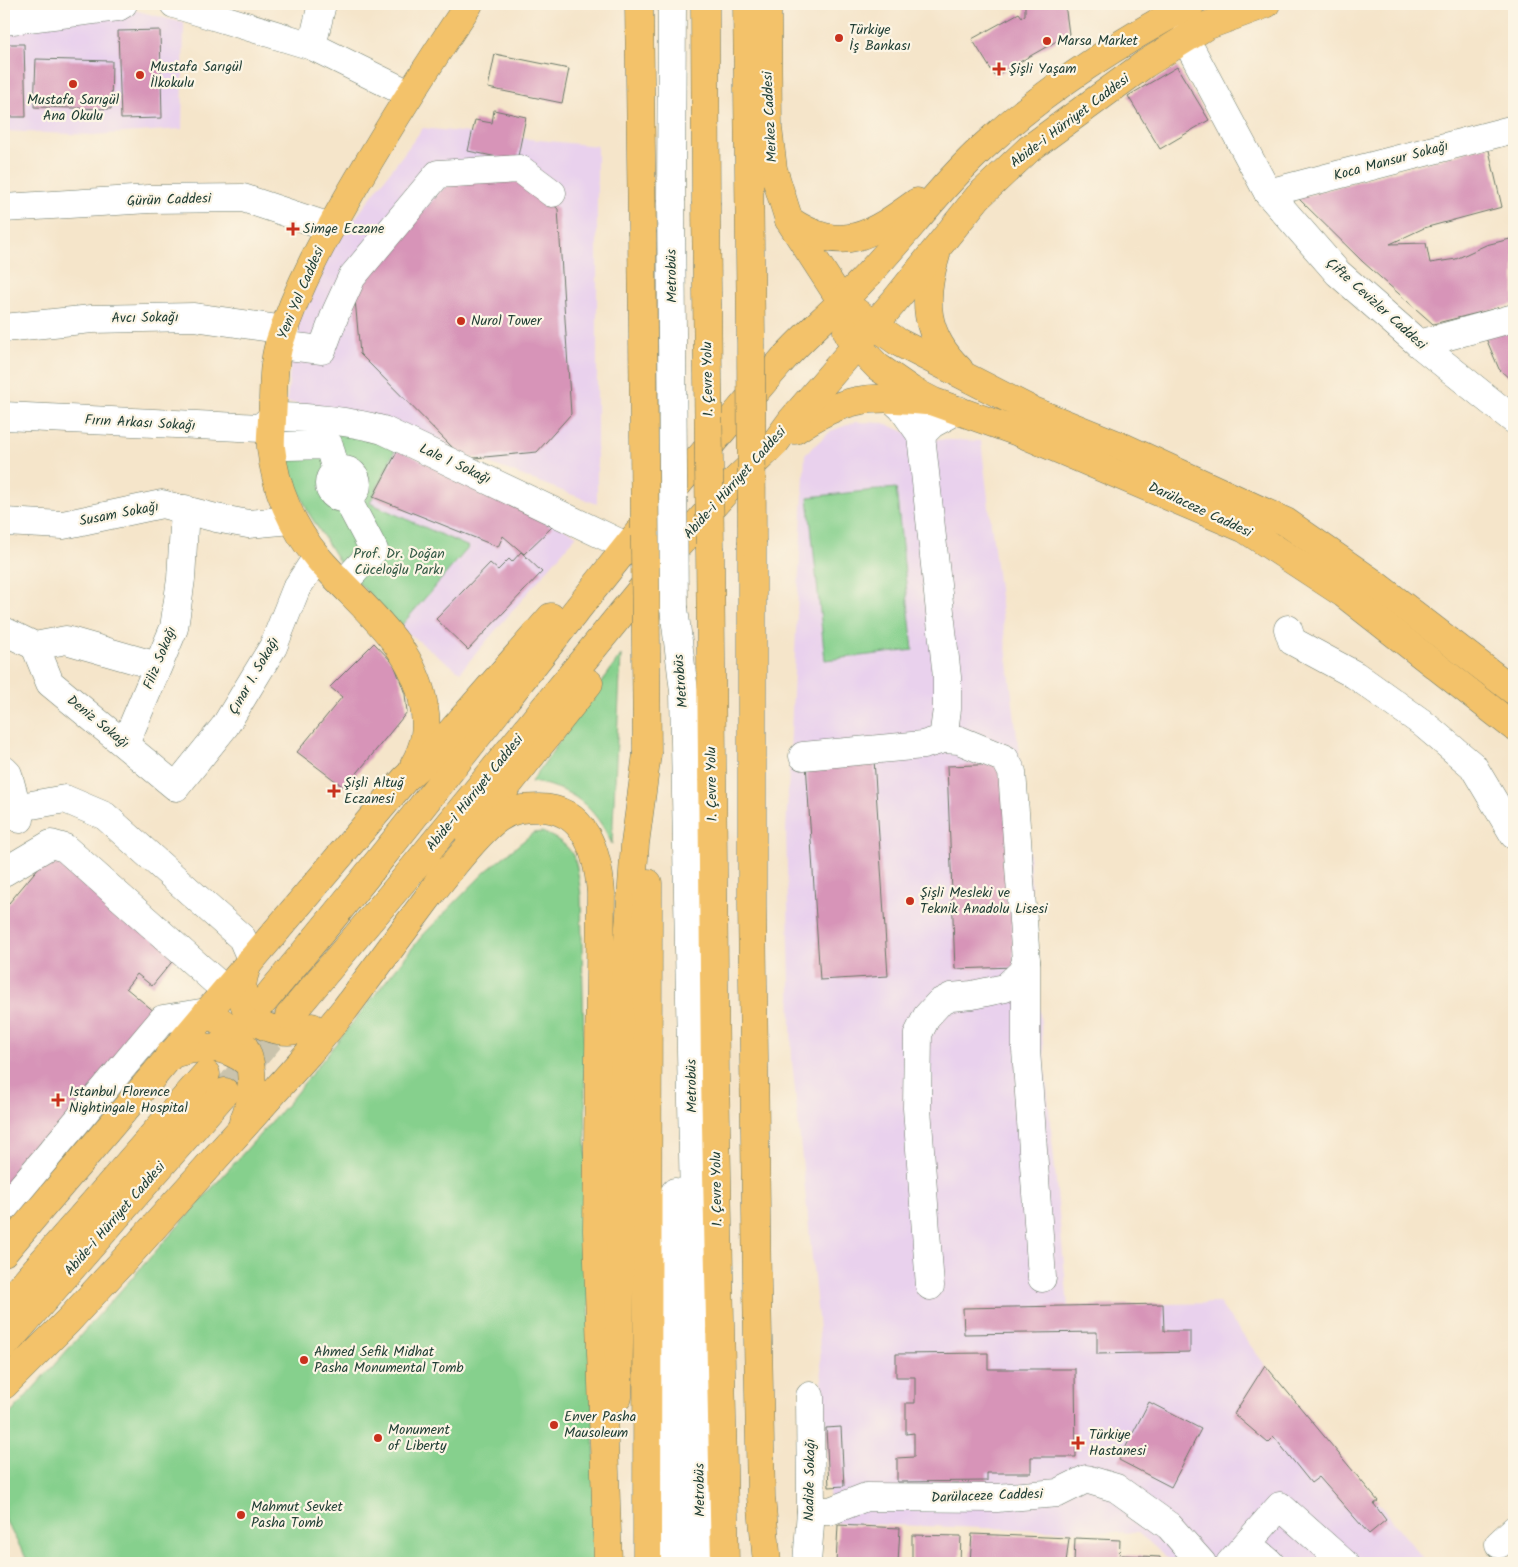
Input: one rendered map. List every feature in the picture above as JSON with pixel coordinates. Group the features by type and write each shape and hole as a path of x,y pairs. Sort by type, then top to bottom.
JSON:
{"main road":[{"name":"Yeni Yol Caddesi","path":"405,779 422,752 427,722 422,694 411,663 394,638 317,557 292,520 278,490 271,447 274,378 282,337 298,293 330,227 409,94 469,4"},
{"path":"639,4 649,1113 647,1563"},
{"name":"1. Çevre Yolu","path":"705,4 715,1086 725,1563"},
{"path":"747,4 752,543 753,936 761,1497 756,1563"},
{"name":"Merkez Caddesi","path":"767,4 768,128 773,169 790,220 842,302"},
{"name":"Abide-i Hürriyet Caddesi","path":"289,1016 398,887 666,559 735,481 775,443 790,421 833,374 978,197 1029,149 1145,64 1185,38 1230,15 1266,4"},
{"path":"264,1001 354,894 619,556 778,364 842,302 957,174 990,140 1030,107 1094,61 1177,7 1185,38"},
{"path":"790,220 814,235 830,239 839,240 866,235 881,228 957,174"},
{"path":"940,244 930,275 927,301 929,317 940,347 967,376"},
{"path":"833,374 842,302"},
{"name":"Darülaceze Caddesi","path":"842,302 898,342 1031,410 1123,447 1286,522 1375,584 1514,691"},
{"name":"Darülaceze Caddesi","path":"842,302 846,328 857,345 878,367 911,390 946,406 1091,462 1245,529 1344,594 1514,727"},
{"path":"775,443 816,415 856,400 891,398 946,406"},
{"path":"6,1239 208,1012 405,779 430,756 553,615 580,588 619,556"},
{"path":"433,891 456,849 604,663 666,559"},
{"path":"617,1563 626,979 634,844 646,754"},
{"path":"4,1385 68,1321 114,1271 345,1009 433,891 484,831 498,818 513,810 548,808 564,813 579,823 590,839 599,866 601,893 597,1231 608,1563"},
{"path":"251,959 242,978 242,995 246,1010 266,1028 283,1032 301,1030 319,1025 345,1009"},
{"path":"208,1012 225,1025 241,1042 248,1063 252,1080 252,1097 242,1126"},
{"path":"170,1055 202,1047 212,1047 225,1049 240,1056 248,1063"},
{"name":"Abide-i Hürriyet Caddesi","path":"4,1306 206,1074"},
{"name":"Abide-i Hürriyet Caddesi","path":"4,1346 226,1092"},
{"path":"761,1497 768,1563"}],"street":[{"path":"4,21 118,7 123,4"},
{"path":"174,4 312,46 409,94"},
{"path":"312,46 322,4"},
{"name":"Metrobüs","path":"672,4 671,199 674,608 670,689 675,1026 675,1563"},
{"name":"Çifte Cevizler Caddesi","path":"1185,38 1268,193 1338,273 1419,344 1514,420"},
{"name":"Koca Mansur Sokağı","path":"1268,193 1514,129"},
{"name":"Avcı Sokağı","path":"4,328 92,319 194,317 282,337 322,350 352,277 438,174 520,170 552,193"},
{"name":"Gürün Caddesi","path":"4,208 149,199 243,198 330,227"},
{"path":"1419,344 1514,318"},
{"path":"891,398 902,408 920,435 947,677 947,709 943,739"},
{"path":"920,435 932,424 946,406"},
{"name":"Fırın Arkası Sokağı","path":"4,416 261,428 272,417"},
{"name":"Lale 1 Sokağı","path":"272,417 313,417 352,422 383,430 619,556"},
{"path":"287,446 329,445 336,471 344,469 352,472 357,478 358,487 354,494 347,498 374,550 351,575"},
{"name":"Susam Sokağı","path":"4,522 63,525 162,504 248,524 292,520"},
{"name":"Filiz Sokağı","path":"124,744 174,628 181,579 185,509"},
{"name":"Çınar 1. Sokağı","path":"176,787 225,726 273,647 296,589 317,557"},
{"name":"Metrobüs","path":"674,608 684,691 701,1563"},
{"path":"1288,629 1292,641 1355,675 1421,722 1474,766 1514,835"},
{"path":"4,631 35,646 66,640 157,666"},
{"name":"Deniz Sokağı","path":"35,646 50,683 176,787"},
{"path":"803,756 923,745 943,739 959,740 1005,759 1012,772 1026,961 1026,1050 1042,1278"},
{"path":"4,770 8,774 11,815 64,812 98,828 230,951 251,959"},
{"path":"4,872 51,844 65,848 225,990"},
{"path":"930,1286 917,1108 918,1034 927,1016 939,1002 951,997 1005,988 1022,972 1026,961"},
{"path":"4,1208 163,1019 208,1012"},
{"name":"Nadide Sokağı","path":"807,1563 820,1511 810,1396"},
{"name":"Darülaceze Caddesi","path":"820,1511 866,1498 1009,1485 1058,1493 1086,1479 1116,1488 1169,1526 1202,1563"},
{"path":"1270,1563 1239,1554 1280,1506 1344,1563"}],"shaded area":[{"path":"130,9 184,23 182,129 93,135 4,131 4,30"},
{"path":"423,128 597,146 597,504 381,422 287,402 294,327 332,249"},
{"name":"Şişli Mesleki ve Teknik Anadolu Lisesi","path":"855,422 884,423 921,439 981,441 1027,819 1036,972 1068,1306 1219,1303 1265,1365 1427,1563 1174,1563 1138,1533 831,1523 818,1317 792,1060 786,831 805,454 831,431"},
{"path":"396,448 577,535 460,672 400,627 370,503"}],"green space":[{"name":"Prof. Dr. Doğan Cüceloğlu Parkı","path":"286,423 326,425 396,448 370,503 469,547 400,627 340,563 308,512 289,469"},
{"path":"896,488 913,650 825,660 808,497"},
{"path":"621,655 612,844 598,819 580,801 559,789 531,782"},
{"path":"542,832 563,843 569,849 576,864 581,895 590,1338 599,1563 29,1563 4,1518 4,1421 289,1102 422,936 485,872 533,833"}],"building":[{"path":"1025,4 1065,4 1069,34 995,76 972,39 1019,13 1022,17 1025,15"},
{"name":"Mustafa Sarıgül İlkokulu","path":"160,30 162,118 121,119 118,31"},
{"path":"4,44 24,44 26,117 4,117"},
{"path":"495,54 569,69 562,103 488,88"},
{"name":"Mustafa Sarıgül Ana Okulu","path":"36,59 112,61 111,109 34,107"},
{"path":"1177,67 1209,120 1160,149 1128,96"},
{"path":"494,110 526,117 517,161 468,151 475,120 492,123"},
{"path":"1488,146 1502,207 1424,228 1390,244 1426,243 1430,263 1456,259 1486,245 1514,238 1514,304 1433,324 1363,262 1298,198"},
{"name":"Nurol Tower","path":"519,175 558,209 571,414 537,452 464,459 360,354 354,288 453,178"},
{"path":"1514,329 1514,383 1499,369 1485,336"},
{"path":"398,450 517,506 552,527 524,554 503,536 498,547 373,497"},
{"path":"521,552 542,572 468,650 436,619 490,563 498,570 509,559 512,562"},
{"path":"374,643 394,664 405,694 407,712 345,788 297,752 342,697 330,687"},
{"path":"874,759 888,976 820,980 806,763"},
{"path":"1005,764 1014,967 955,969 947,766"},
{"name":"Istanbul Florence Nightingale Hospital","path":"54,849 180,952 152,986 137,974 126,988 161,1017 4,1205 4,909"},
{"path":"1163,1304 1164,1331 1190,1331 1190,1352 1097,1354 1097,1332 964,1334 963,1308"},
{"name":"Türkiye Hastanesi","path":"988,1353 988,1369 1075,1369 1076,1457 1031,1457 1031,1473 987,1473 987,1481 897,1482 897,1458 914,1457 914,1433 906,1434 906,1403 915,1403 915,1377 896,1377 896,1354"},
{"path":"1265,1365 1378,1501 1374,1504 1386,1520 1369,1534 1319,1477 1311,1483 1274,1437 1268,1443 1234,1414"},
{"path":"1149,1402 1201,1429 1171,1487 1119,1460"},
{"path":"841,1427 844,1486 829,1487 826,1428"},
{"path":"838,1525 900,1528 898,1563 836,1563"},
{"path":"972,1534 1069,1538 1066,1563 970,1563"},
{"path":"912,1535 961,1536 960,1563 912,1563"},
{"path":"1075,1538 1120,1540 1119,1563 1074,1563"},
{"path":"1122,1555 1160,1557 1160,1563 1121,1563"}],"tunnel":[{"path":"225,1092 289,1016"}],"place":[{"name":"Türkiye İş Bankası","path":"839,38"},
{"name":"Marsa Market","path":"1047,41"},
{"name":"Şişli Yaşam","path":"999,69"},
{"name":"Mustafa Sarıgül İlkokulu","path":"140,75"},
{"name":"Mustafa Sarıgül Ana Okulu","path":"73,84"},
{"name":"Simge Eczane","path":"293,229"},
{"name":"Nurol Tower","path":"461,321"},
{"name":"Şişli Altuğ Eczanesi","path":"334,791"},
{"name":"Şişli Mesleki ve Teknik Anadolu Lisesi","path":"910,901"},
{"name":"Istanbul Florence Nightingale Hospital","path":"58,1100"},
{"name":"Ahmed Sefik Midhat Pasha Monumental Tomb","path":"304,1360"},
{"name":"Enver Pasha Mausoleum","path":"554,1425"},
{"name":"Monument of Liberty","path":"378,1438"},
{"name":"Türkiye Hastanesi","path":"1078,1443"},
{"name":"Mahmut Sevket Pasha Tomb","path":"241,1515"}]}
